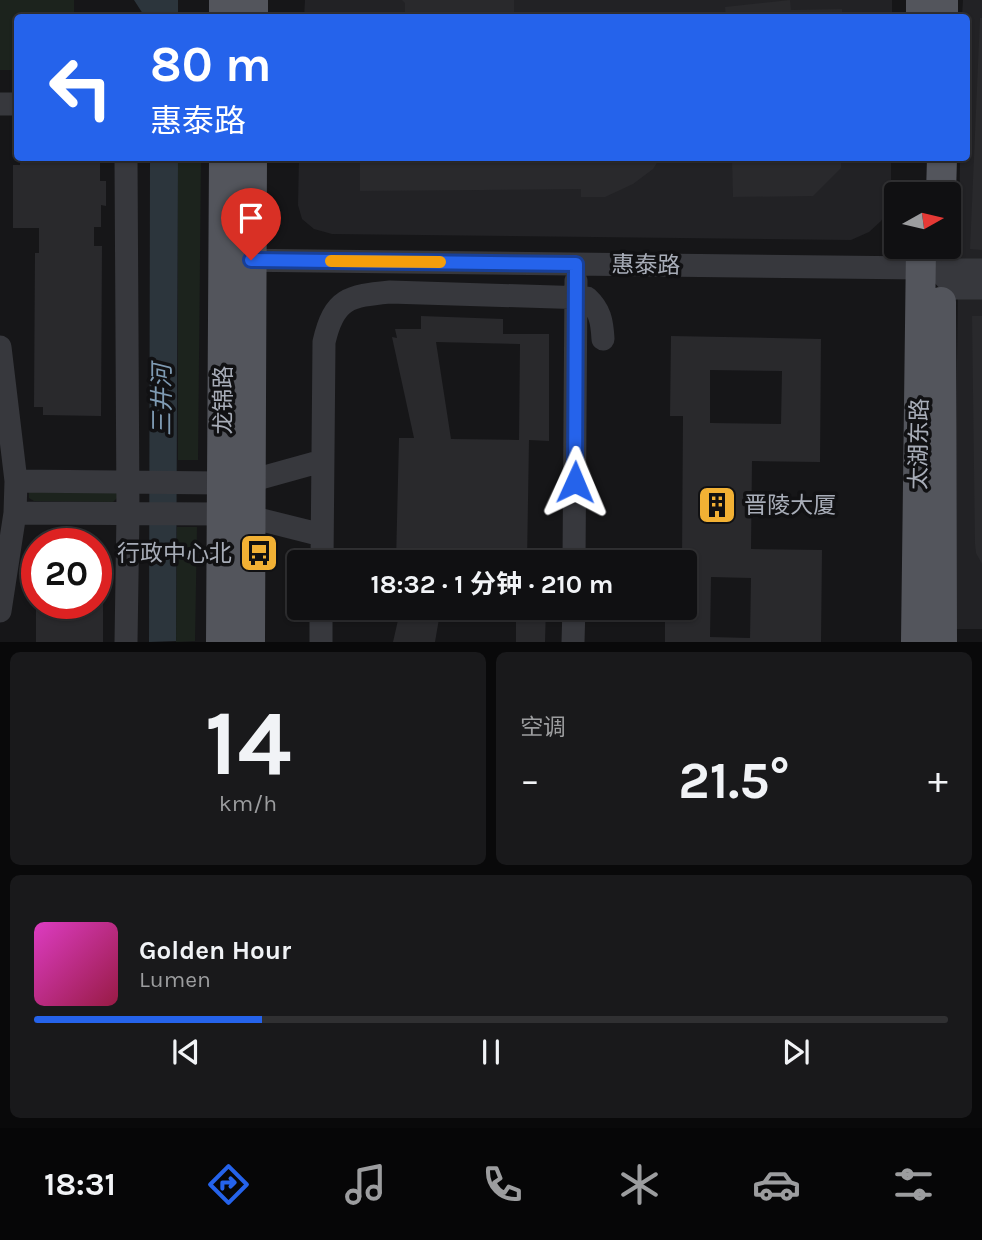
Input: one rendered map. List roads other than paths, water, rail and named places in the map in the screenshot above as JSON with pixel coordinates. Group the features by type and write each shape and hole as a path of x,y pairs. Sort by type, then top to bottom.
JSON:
{"main road":[{"name":"龙锦路","path":"224,161 237,260 236,515 250,642"},
{"name":"龙锦路","path":"237,260 252,161"},
{"path":"921,161 921,182"},
{"path":"941,182 942,161"},
{"name":"太湖东路","path":"916,642 931,259"},
{"name":"太湖东路","path":"931,259 942,642"},
{"name":"龙锦路","path":"221,642 236,515"}],"street":[{"path":"126,161 134,513 126,642"},
{"path":"931,259 955,288 982,288"},
{"name":"惠泰路","path":"237,260 576,264 931,259 956,270 982,270"},
{"path":"574,550 576,264"},
{"path":"322,550 324,342 335,309 347,300 367,294 390,292 587,298 602,319 603,339"},
{"path":"0,347 3,390 16,481 15,513 0,607"},
{"path":"16,481 236,482 322,461"},
{"path":"15,513 236,515 322,535"},
{"path":"321,620 321,642"},
{"path":"573,620 573,642"}],"water":[{"path":"134,0 178,0 178,14 143,14"},
{"name":"三井河","path":"150,161 178,161 176,641 149,642"}],"place":[{"name":"晋陵大厦","path":"717,505"},
{"name":"行政中心北","path":"259,553"}]}
